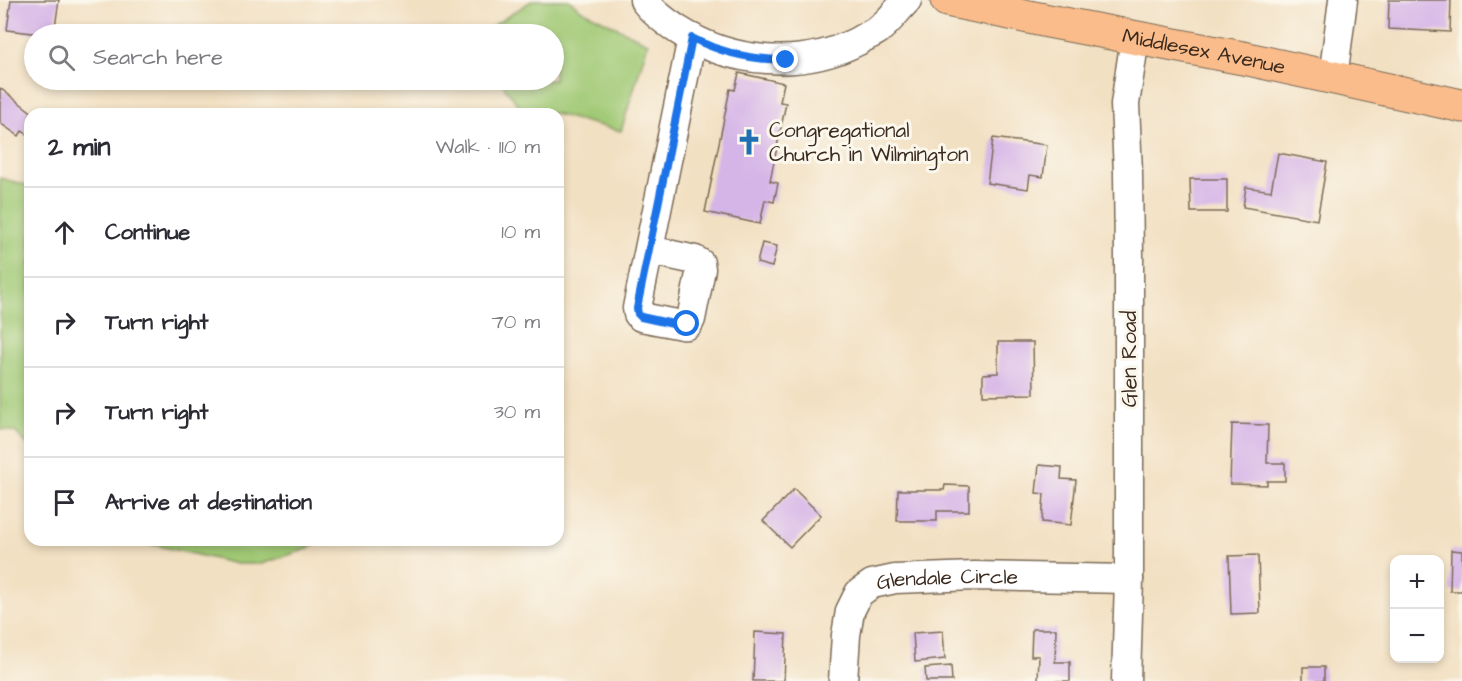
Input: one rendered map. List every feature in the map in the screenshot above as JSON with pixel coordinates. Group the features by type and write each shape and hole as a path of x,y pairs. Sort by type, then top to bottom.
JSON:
{"main road":[{"name":"Middlesex Avenue","path":"947,0 1462,105"}],"street":[{"path":"644,0 667,23 692,38 719,50 747,57 776,60 805,58 834,52 878,30 907,0"},
{"path":"1334,78 1343,0"},
{"path":"649,250 692,38"},
{"name":"Glen Road","path":"1126,681 1129,579 1129,256 1125,104 1135,38"},
{"name":"Glendale Circle","path":"843,681 850,611 859,593 872,584 895,579 975,576 1129,579"}],"green space":[{"path":"533,0 569,0 582,10 648,43 621,131 564,117 564,108 519,106 507,90 564,90 564,24 496,24"},
{"path":"0,178 24,184 24,441 15,432 0,429"},
{"path":"159,546 312,546 261,564 236,564"}],"building":[{"path":"11,0 59,0 55,24 24,24 24,32 7,30"},
{"path":"1389,0 1451,0 1450,32 1388,29"},
{"name":"Congregational Church in Wilmington","path":"739,73 784,83 780,102 786,103 770,181 778,183 774,202 765,200 760,224 705,212 730,89 735,90"},
{"path":"0,88 26,108 24,108 24,132 22,131 19,136 0,123"},
{"path":"993,138 1047,145 1043,177 1030,175 1028,189 987,183"},
{"path":"1278,153 1327,162 1317,220 1243,207 1246,187 1271,191"},
{"path":"1190,179 1227,179 1227,212 1191,212"},
{"path":"762,243 777,246 772,267 757,263"},
{"path":"998,342 1033,342 1034,394 983,395 983,374 998,373"},
{"path":"1232,424 1268,425 1267,463 1285,463 1285,481 1267,481 1267,485 1230,484"},
{"path":"1039,465 1062,467 1061,479 1076,480 1071,525 1042,522 1044,494 1036,493"},
{"path":"945,485 969,486 969,511 937,511 937,521 897,521 898,490 944,490"},
{"path":"794,489 821,515 790,547 763,521"},
{"path":"1451,550 1462,551 1462,591 1450,591"},
{"path":"1258,555 1260,613 1231,614 1229,556"},
{"path":"1032,629 1056,629 1055,662 1070,662 1070,681 1038,681 1039,656 1031,656"},
{"path":"943,631 945,659 915,662 913,633"},
{"path":"755,632 786,634 784,681 753,681"},
{"path":"951,666 952,681 926,681 925,668"},
{"path":"1303,667 1324,667 1324,681 1303,681"}],"place":[{"name":"Congregational Church in Wilmington","path":"749,142"}],"route":[{"path":"687,324 682,326 641,317 637,308 692,38 719,50 738,55 786,60"}]}
